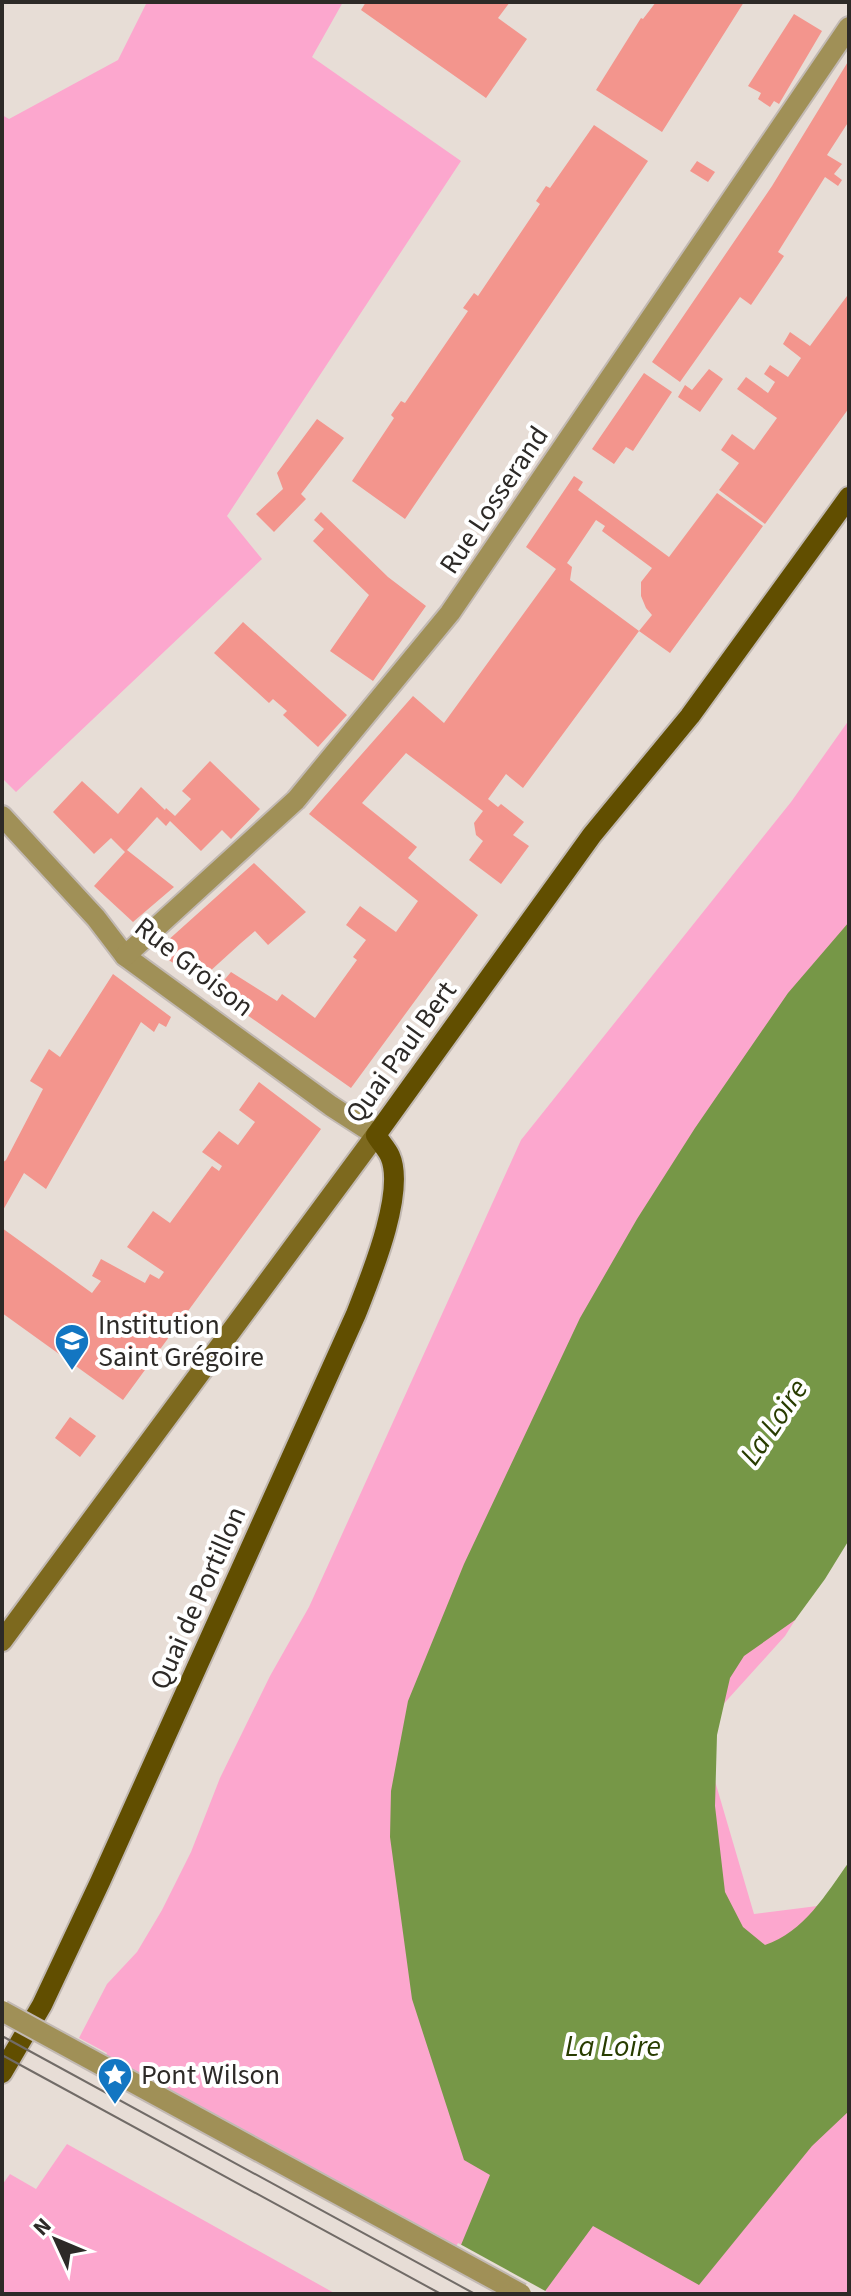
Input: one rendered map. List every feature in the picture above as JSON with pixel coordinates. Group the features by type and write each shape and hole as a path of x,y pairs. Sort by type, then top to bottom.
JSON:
{"main road":[{"name":"Quai Paul Bert","path":"2,1641 376,1135 592,835 690,716 849,497"},
{"name":"Quai de Portillon","path":"2,2073 42,2005 94,1896 356,1314 376,1262 390,1211 391,1158 376,1135"}],"street":[{"name":"Rue Losserand","path":"125,956 296,800 450,613 848,31"},
{"name":"Rue Groison","path":"2,816 96,918 125,956 331,1106 376,1135"},
{"path":"2,2011 521,2294"}],"shaded area":[{"path":"147,2 343,2 312,57 461,161 227,516 262,559 16,792 2,778 2,115 9,119 118,60"},
{"path":"849,720 849,1534 785,1636 700,1730 754,1914 849,1902 849,2294 501,2294 99,2071 107,2053 79,2038 107,1984 137,1952 191,1852 220,1778 270,1676 309,1607 521,1140 791,802"},
{"path":"67,2144 336,2294 2,2294 2,2185 10,2174 36,2189"}],"water":[{"name":"La Loire","path":"849,922 849,1540 795,1620 744,1656 730,1678 717,1735 715,1806 725,1892 743,1927 765,1945 779,1939 803,1921 849,1862 849,2111 812,2146 699,2285 593,2226 543,2294 434,2294 461,2245 490,2175 464,2160 412,1999 390,1837 391,1791 408,1701 464,1564 580,1318 637,1219 695,1128 788,993"}],"pier":[{"path":"458,2243 549,2293 430,2294"}],"building":[{"path":"366,2 510,2 498,18 527,39 486,98 361,10"},
{"path":"656,2 744,2 662,132 596,90 641,18"},
{"path":"794,14 822,31 779,104 774,101 770,107 758,99 761,93 748,86"},
{"path":"849,60 849,121 827,155 842,164 834,174 842,180 838,186 825,177 778,252 784,256 751,305 740,297 680,382 652,362 772,186"},
{"path":"594,125 648,161 405,519 352,481 394,418 391,415 401,401 405,403 468,311 463,308 474,293 478,296 540,204 536,201 546,186 550,188"},
{"path":"697,161 715,172 708,182 690,171"},
{"path":"847,296 849,408 765,524 719,490 739,463 721,450 732,434 754,450 777,418 737,389 746,377 768,393 775,382 764,374 770,365 788,377 801,358 783,344 790,332 810,346"},
{"path":"709,369 723,379 700,412 678,397 685,385 692,390"},
{"path":"644,373 672,392 633,451 626,447 614,464 592,449"},
{"path":"317,419 344,438 301,494 306,499 274,532 256,514 283,489 277,473"},
{"path":"574,476 583,482 578,490 669,557 717,493 763,526 670,653 639,631 523,788 506,774 488,799 498,807 501,804 524,822 513,835 529,846 501,884 469,860 483,841 476,835 474,823 483,811 406,753 362,803 417,847 408,858 478,915 351,1088 156,951 254,863 306,912 268,945 255,931 208,973 220,985 231,972 277,1001 282,994 315,1018 357,960 353,957 366,940 346,925 360,906 396,932 418,901 309,814 413,696 444,723 556,569 526,547","holes":["596,520 605,526 602,531 652,568 641,582 641,596 652,615 639,631 570,580 572,567 567,563"]},
{"path":"321,512 388,577 426,606 373,681 330,651 369,595 313,541 324,529 314,520"},
{"path":"243,622 347,715 318,747 283,715 287,711 273,699 269,703 214,653"},
{"path":"210,761 260,809 231,839 222,830 201,851 170,821 166,826 157,817 127,850 174,887 133,922 94,886 125,852 111,838 94,854 53,812 82,781 118,814 141,787 175,816 191,799 182,791"},
{"path":"113,974 171,1017 166,1027 159,1023 154,1032 141,1022 46,1189 24,1173 2,1212 2,1163 43,1089 30,1081 49,1049 60,1057"},
{"path":"259,1082 321,1129 123,1400 2,1313 2,1228 92,1293 101,1281 92,1276 101,1259 145,1283 150,1274 159,1279 164,1272 127,1247 153,1211 170,1223 212,1166 219,1171 222,1166 202,1152 219,1131 238,1145 255,1122 239,1110"},
{"path":"70,1417 96,1436 80,1457 55,1438"}],"tram line":[{"path":"2,2036 475,2294"},
{"path":"2,2055 441,2294"}],"place":[{"name":"Institution Saint Grégoire","path":"72,1372"},
{"name":"Pont Wilson","path":"115,2106"}]}
